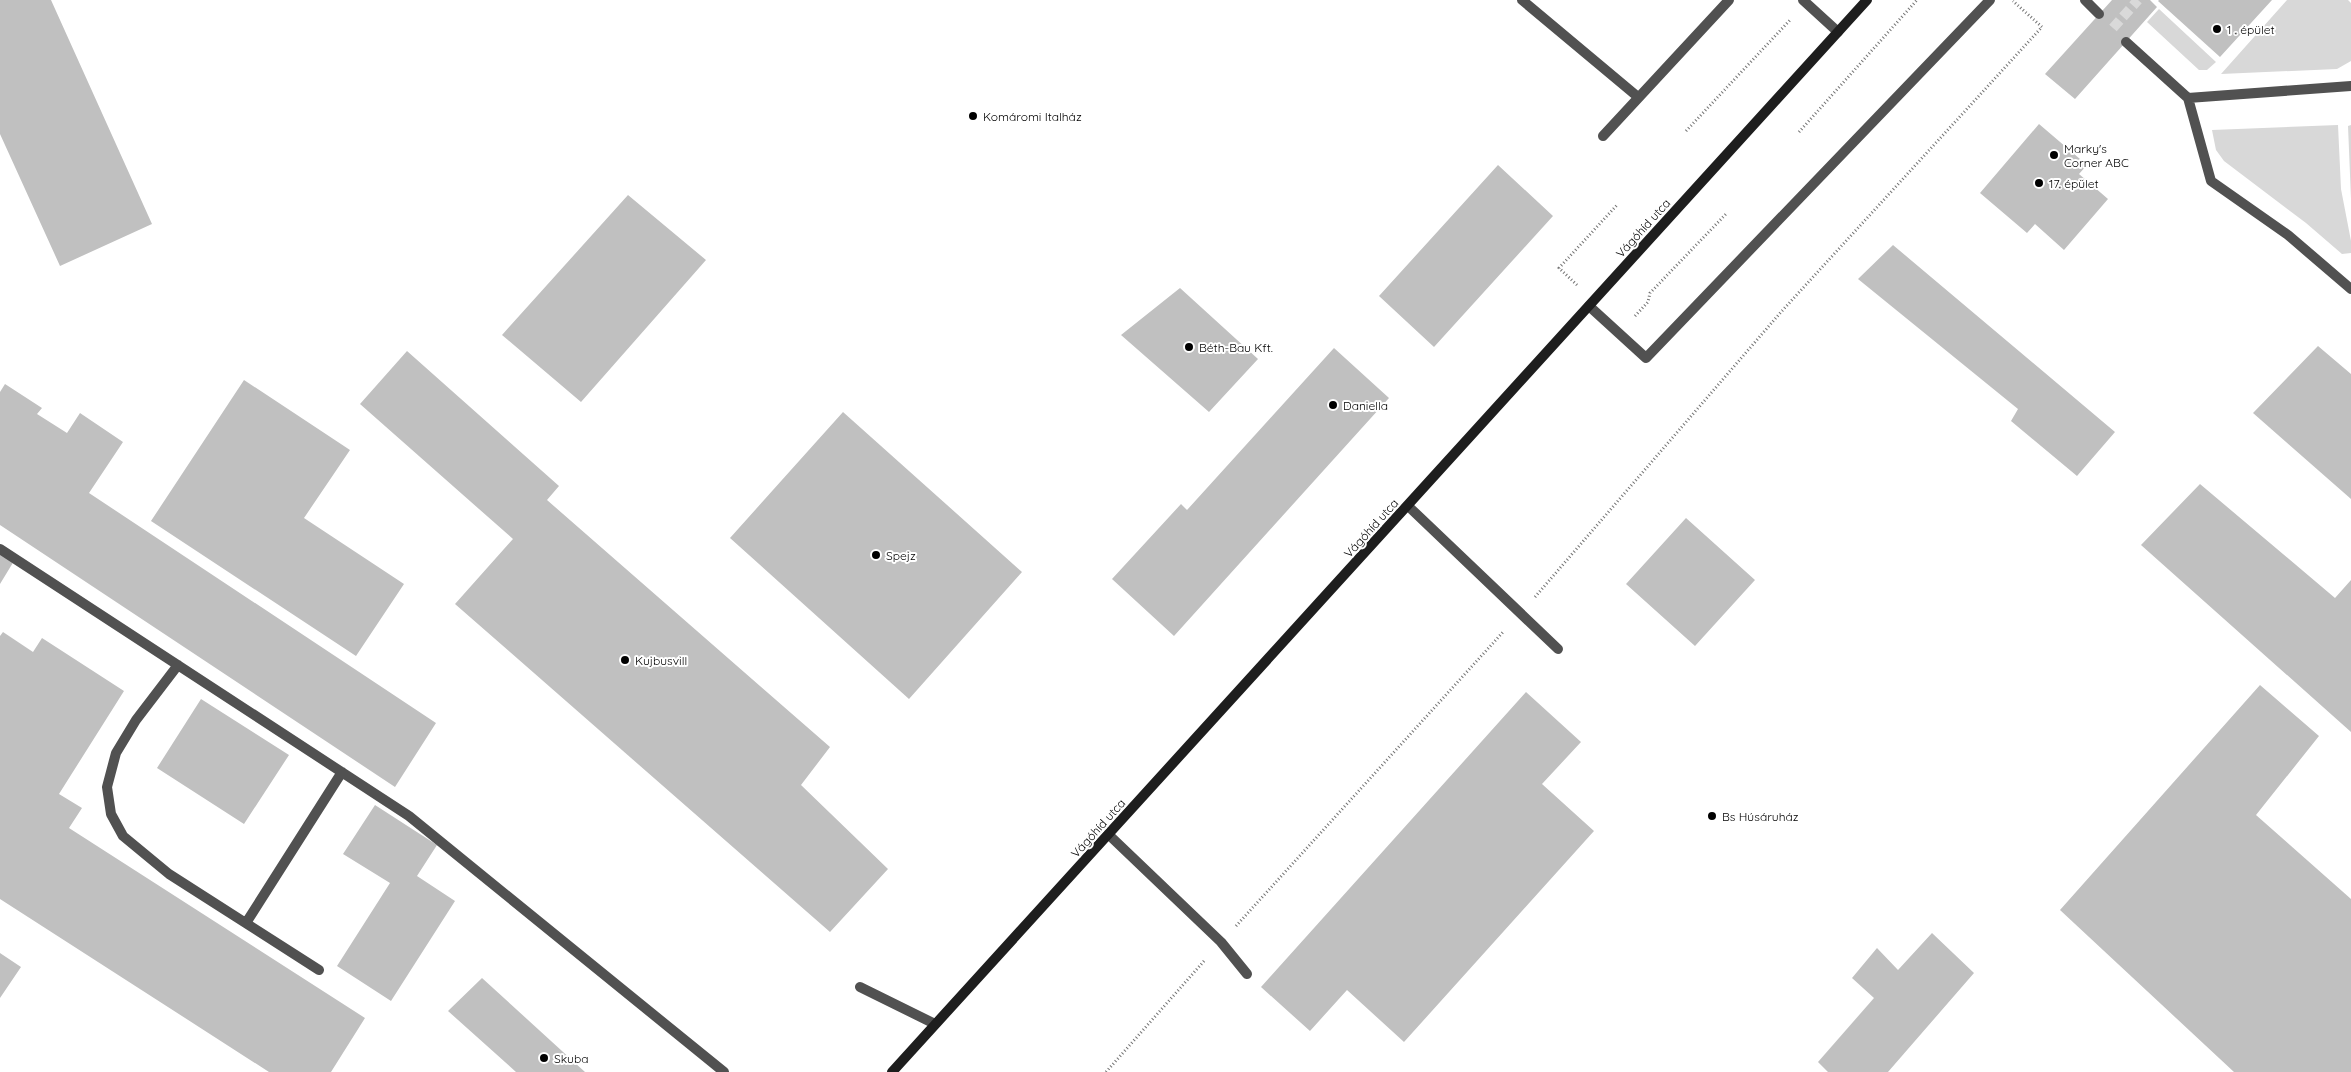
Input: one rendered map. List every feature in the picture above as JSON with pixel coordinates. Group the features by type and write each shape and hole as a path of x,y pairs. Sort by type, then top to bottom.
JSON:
{"main road":[{"name":"Vágóhíd utca","path":"892,1072 1867,0"}],"lane":[{"path":"1522,0 1638,97"},
{"path":"1603,136 1729,0"},
{"path":"1589,306 1646,358 1990,0"},
{"path":"2085,0 2099,14"},
{"path":"1804,1 1838,32"},
{"path":"2126,42 2188,98 2211,181 2288,234 2351,289"},
{"path":"2188,98 2351,86"},
{"path":"1408,506 1558,649"},
{"path":"0,549 409,816 724,1072"},
{"path":"178,665 136,720 116,752 108,787 111,814 123,836 169,874 319,970"},
{"path":"246,922 342,772"},
{"path":"1109,835 1221,942 1247,974"},
{"path":"860,987 935,1024"}],"path":[{"path":"1798,132 1917,0"},
{"path":"1106,1072 1221,942 1521,613 1781,312 2042,27 2012,0"},
{"path":"1686,132 1804,1"},
{"path":"1559,268 1617,205"},
{"path":"1619,333 1648,302 1650,293 1726,214"}],"shaded area":[{"path":"2287,0 2348,0 2351,3 2351,61 2337,69 2221,74"},
{"path":"2159,9 2216,62 2207,70 2199,70 2147,22"},
{"path":"2338,125 2341,189 2351,241 2351,253 2342,254 2306,223 2224,161 2216,150 2212,130"},
{"path":"2351,125 2351,199 2348,126"}],"building":[{"path":"0,0 51,0 152,224 60,266 0,134"},
{"path":"2112,0 2150,0 2157,7 2075,99 2045,74"},
{"name":"1 . épület","path":"2159,0 2272,0 2220,57"},
{"name":"17. épület","path":"2039,124 2087,165 2079,174 2108,199 2064,250 2035,224 2027,233 1980,193"},
{"path":"1498,165 1553,216 1434,347 1379,296"},
{"path":"628,195 706,260 581,402 502,335"},
{"path":"1893,245 2115,432 2077,476 2011,421 2018,409 1858,279"},
{"name":"Béth-Bau Kft.","path":"1180,288 1258,359 1209,412 1121,335"},
{"path":"2318,346 2351,374 2351,499 2253,413"},
{"path":"1334,348 1389,398 1174,636 1112,579 1181,504 1187,510"},
{"name":"Kujbusvill","path":"407,351 559,486 547,500 830,747 801,785 888,869 830,932 455,604 513,539 360,404"},
{"path":"244,380 350,450 304,518 404,584 356,656 151,521"},
{"path":"5,384 42,408 37,414 67,433 80,413 123,442 89,493 436,723 395,787 0,525 0,392"},
{"name":"Spejz","path":"843,412 1022,572 909,699 730,538"},
{"path":"2200,484 2335,598 2351,580 2351,732 2141,545"},
{"path":"1686,518 1755,580 1695,646 1626,584"},
{"path":"0,552 14,561 0,584"},
{"path":"3,632 33,652 42,638 124,691 59,794 82,808 69,828 365,1018 331,1072 269,1072 0,899 0,636"},
{"path":"2260,685 2319,736 2256,815 2351,899 2351,1072 2234,1072 2060,910"},
{"path":"1526,692 1581,742 1542,784 1594,831 1404,1042 1347,990 1310,1031 1261,987"},
{"path":"201,699 289,755 244,824 157,768"},
{"path":"375,805 437,845 417,876 455,901 391,1001 337,966 390,883 343,854"},
{"path":"1932,933 1974,973 1888,1072 1828,1072 1818,1062 1874,998 1852,978 1877,948 1898,970"},
{"path":"0,953 21,967 0,998"},
{"path":"482,978 585,1072 516,1072 448,1011"}],"tunnel":[{"path":"2113,28 2138,0"}],"place":[{"name":"1 . épület","path":"2217,29"},
{"name":"Komáromi Italház","path":"973,116"},
{"name":"Marky's Corner ABC","path":"2054,155"},
{"name":"17. épület","path":"2039,183"},
{"name":"Béth-Bau Kft.","path":"1189,347"},
{"name":"Daniella","path":"1333,405"},
{"name":"Spejz","path":"876,555"},
{"name":"Kujbusvill","path":"625,660"},
{"name":"Bs Húsáruház","path":"1712,816"},
{"name":"Skuba","path":"544,1058"}]}
